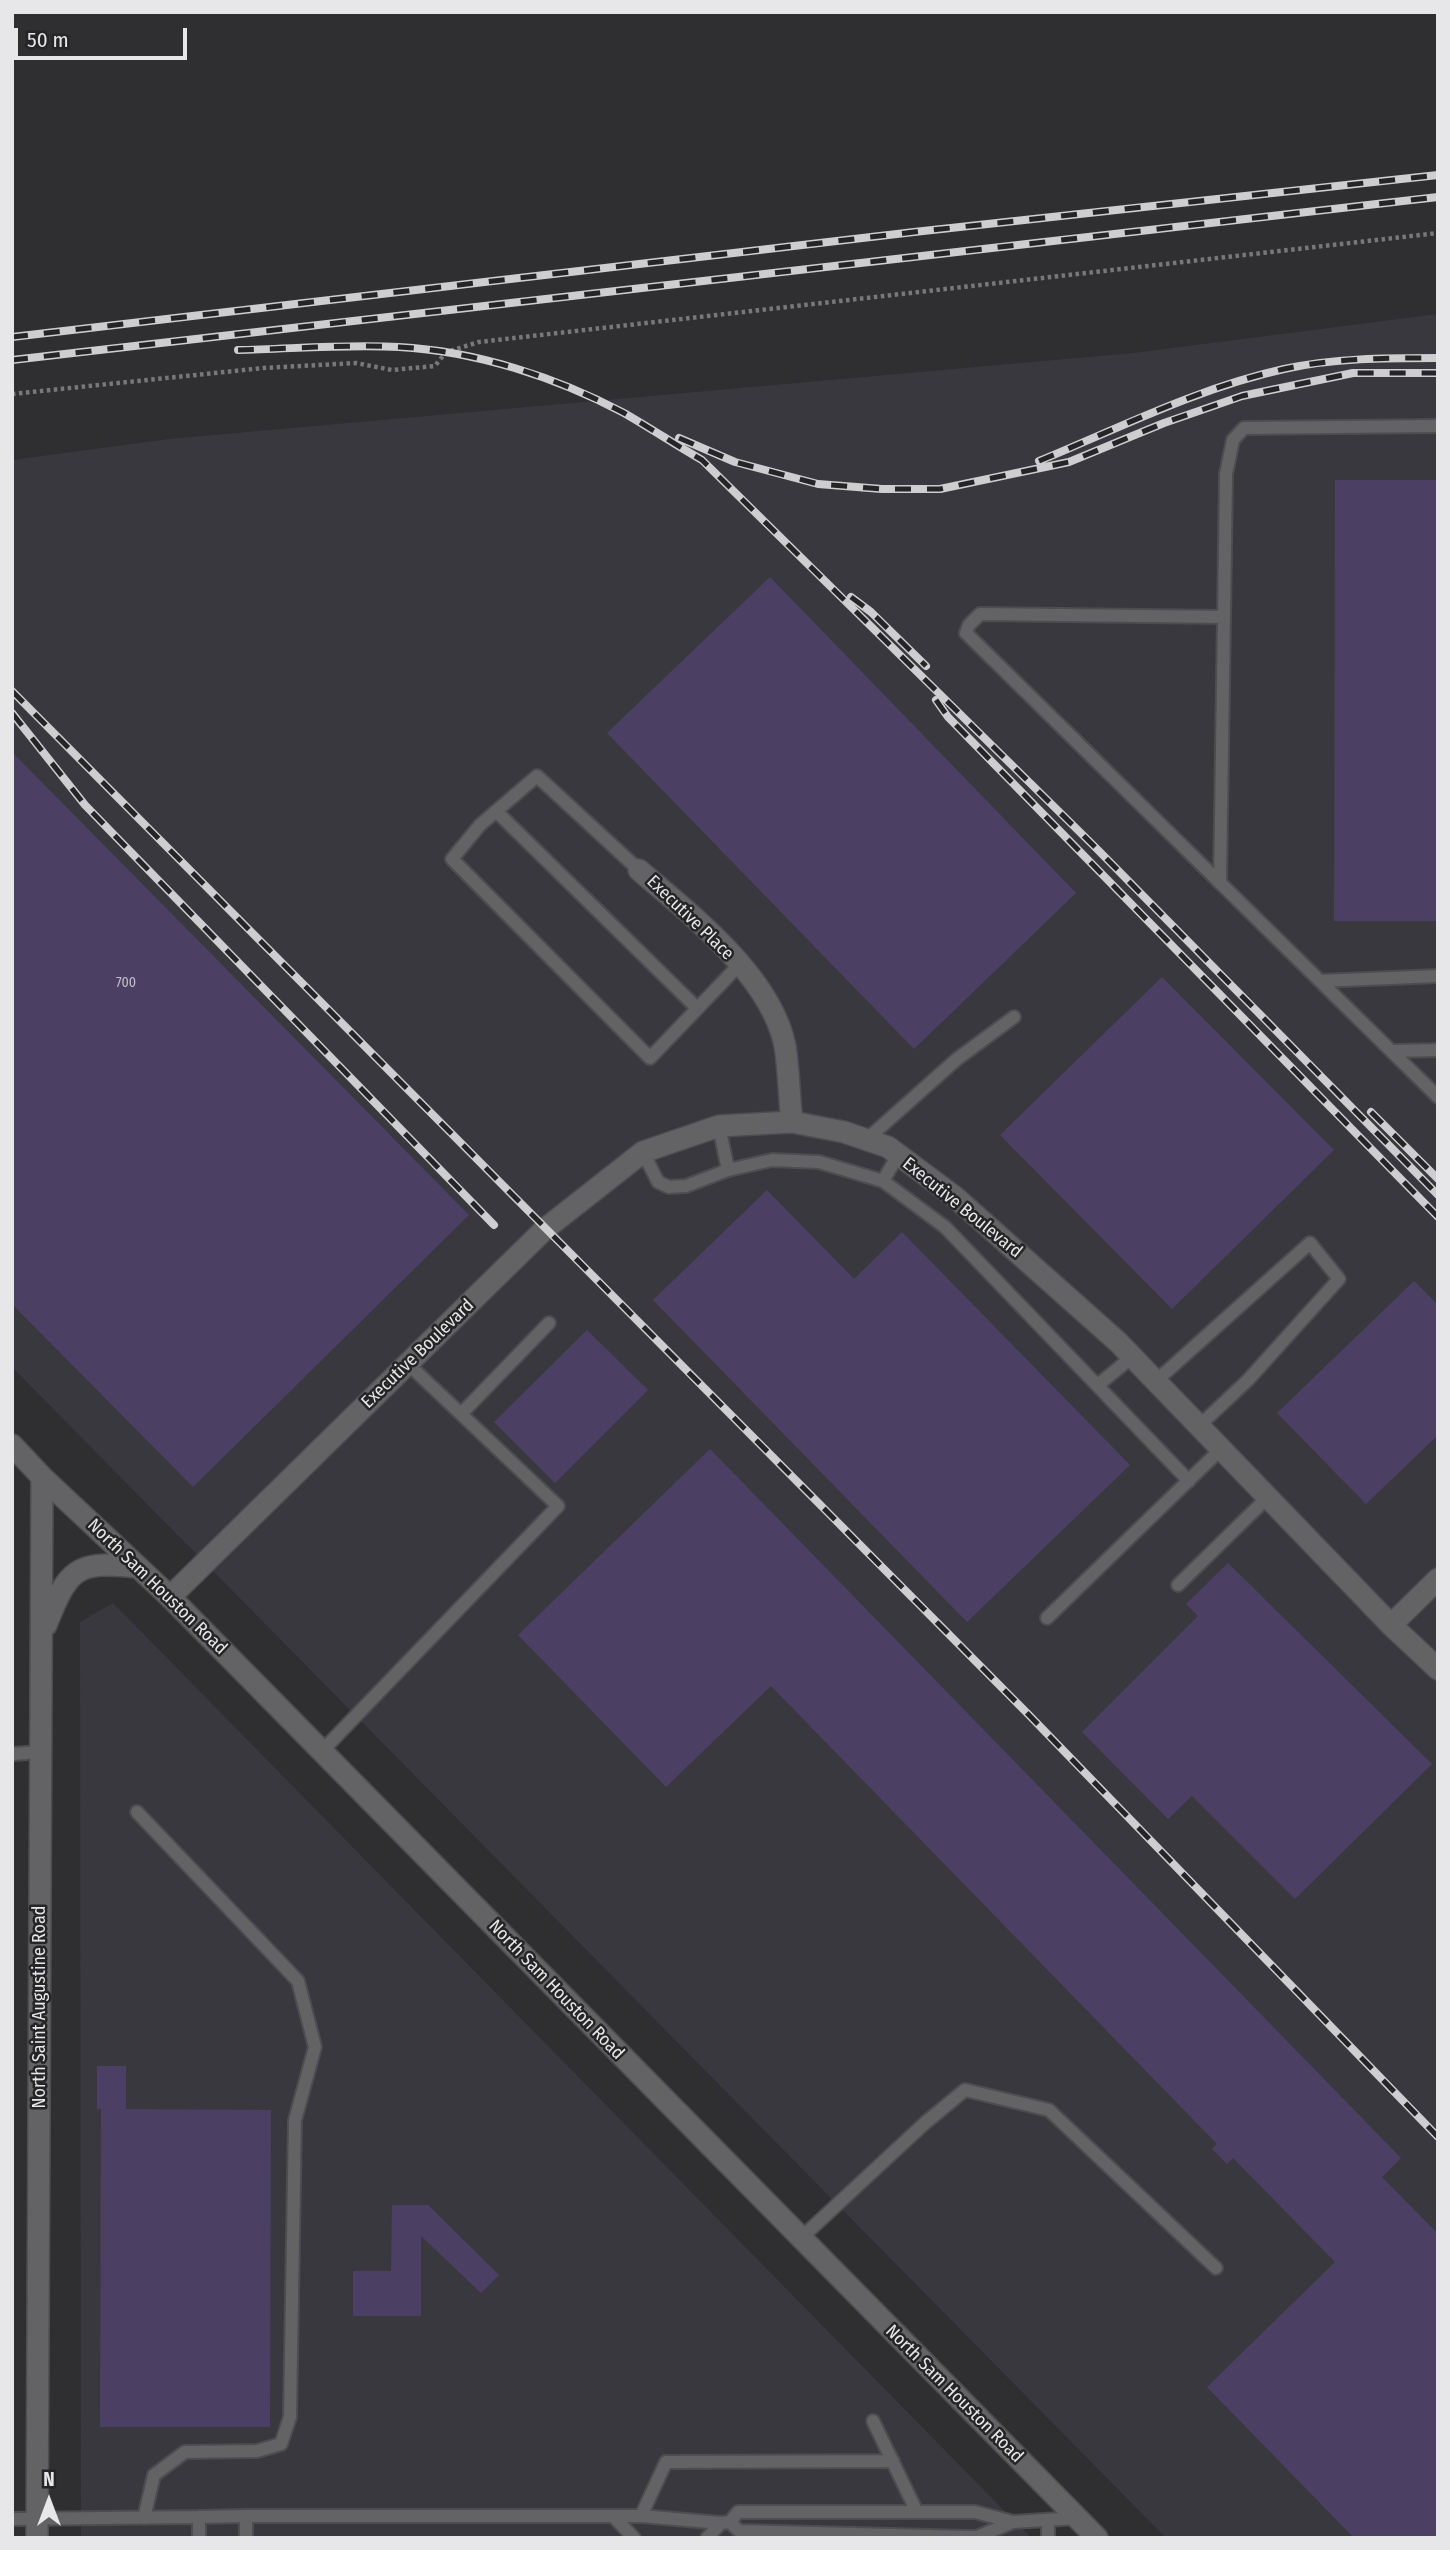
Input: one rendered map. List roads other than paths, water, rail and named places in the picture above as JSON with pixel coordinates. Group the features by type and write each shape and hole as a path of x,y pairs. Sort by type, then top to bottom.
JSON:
{"street":[{"name":"Executive Place","path":"639,870 710,931 767,997 784,1045 792,1122"},
{"name":"Executive Boulevard","path":"170,1597 545,1229 643,1152 719,1126 792,1122 844,1132 888,1147 955,1197 1132,1357 1391,1625 1437,1665"},
{"name":"North Sam Houston Road","path":"12,1445 42,1477 170,1597 1097,2538"},
{"name":"North Saint Augustine Road","path":"37,2528 42,1477"},
{"path":"41,1637 61,1589 76,1573 94,1565 136,1567"},
{"path":"1391,1625 1438,1579"}],"lane":[{"path":"1220,883 1226,474 1233,440 1244,428 1438,426"},
{"path":"1224,617 980,614 969,625 966,633 1438,1097"},
{"path":"639,870 537,776 480,825 452,859 650,1058 739,965"},
{"path":"496,811 697,1008"},
{"path":"1320,981 1438,976"},
{"path":"866,1140 957,1059 1014,1017"},
{"path":"1392,1051 1438,1050"},
{"path":"719,1126 728,1170"},
{"path":"643,1152 658,1182 669,1187 686,1186 728,1170 772,1160 819,1162 883,1181 945,1227 1189,1481"},
{"path":"883,1181 898,1155"},
{"path":"1156,1381 1310,1243 1339,1279 1248,1381 1199,1426"},
{"path":"461,1414 549,1322"},
{"path":"1098,1385 1132,1357"},
{"path":"322,1751 558,1506 408,1364"},
{"path":"1047,1618 1221,1449"},
{"path":"1178,1585 1268,1497"},
{"path":"12,1754 41,1752"},
{"path":"137,1812 298,1980 315,2047 295,2120 290,2417 281,2444 257,2451 185,2452 154,2475 144,2518"},
{"path":"800,2239 925,2123 965,2090 1049,2110 1216,2268"},
{"path":"873,2421 917,2512"},
{"path":"641,2516 666,2462 893,2461"},
{"path":"707,2538 738,2512 975,2512 1013,2522"},
{"path":"246,2516 246,2538"},
{"path":"613,2516 635,2538"},
{"path":"12,2519 37,2528 144,2518 641,2516 725,2522 739,2531 977,2537 1013,2522 1077,2518"},
{"path":"199,2517 200,2538"},
{"path":"1048,2519 1048,2538"}],"railway":[{"path":"12,337 914,232 1438,175"},
{"path":"12,360 1438,197"},
{"path":"238,350 379,346 428,350 486,360 543,377 598,400 702,460 1095,847 1438,1195"},
{"path":"1039,461 1159,410 1252,377 1284,369 1341,361 1438,358"},
{"path":"679,438 735,462 818,484 882,489 940,489 1069,462 1164,423 1242,396 1353,373 1438,373"},
{"path":"851,597 871,612 926,666"},
{"path":"12,691 1028,1714 1438,2137"},
{"path":"936,700 948,717 1438,1217"},
{"path":"12,713 85,805 494,1225"},
{"path":"1371,1112 1438,1179"}]}
